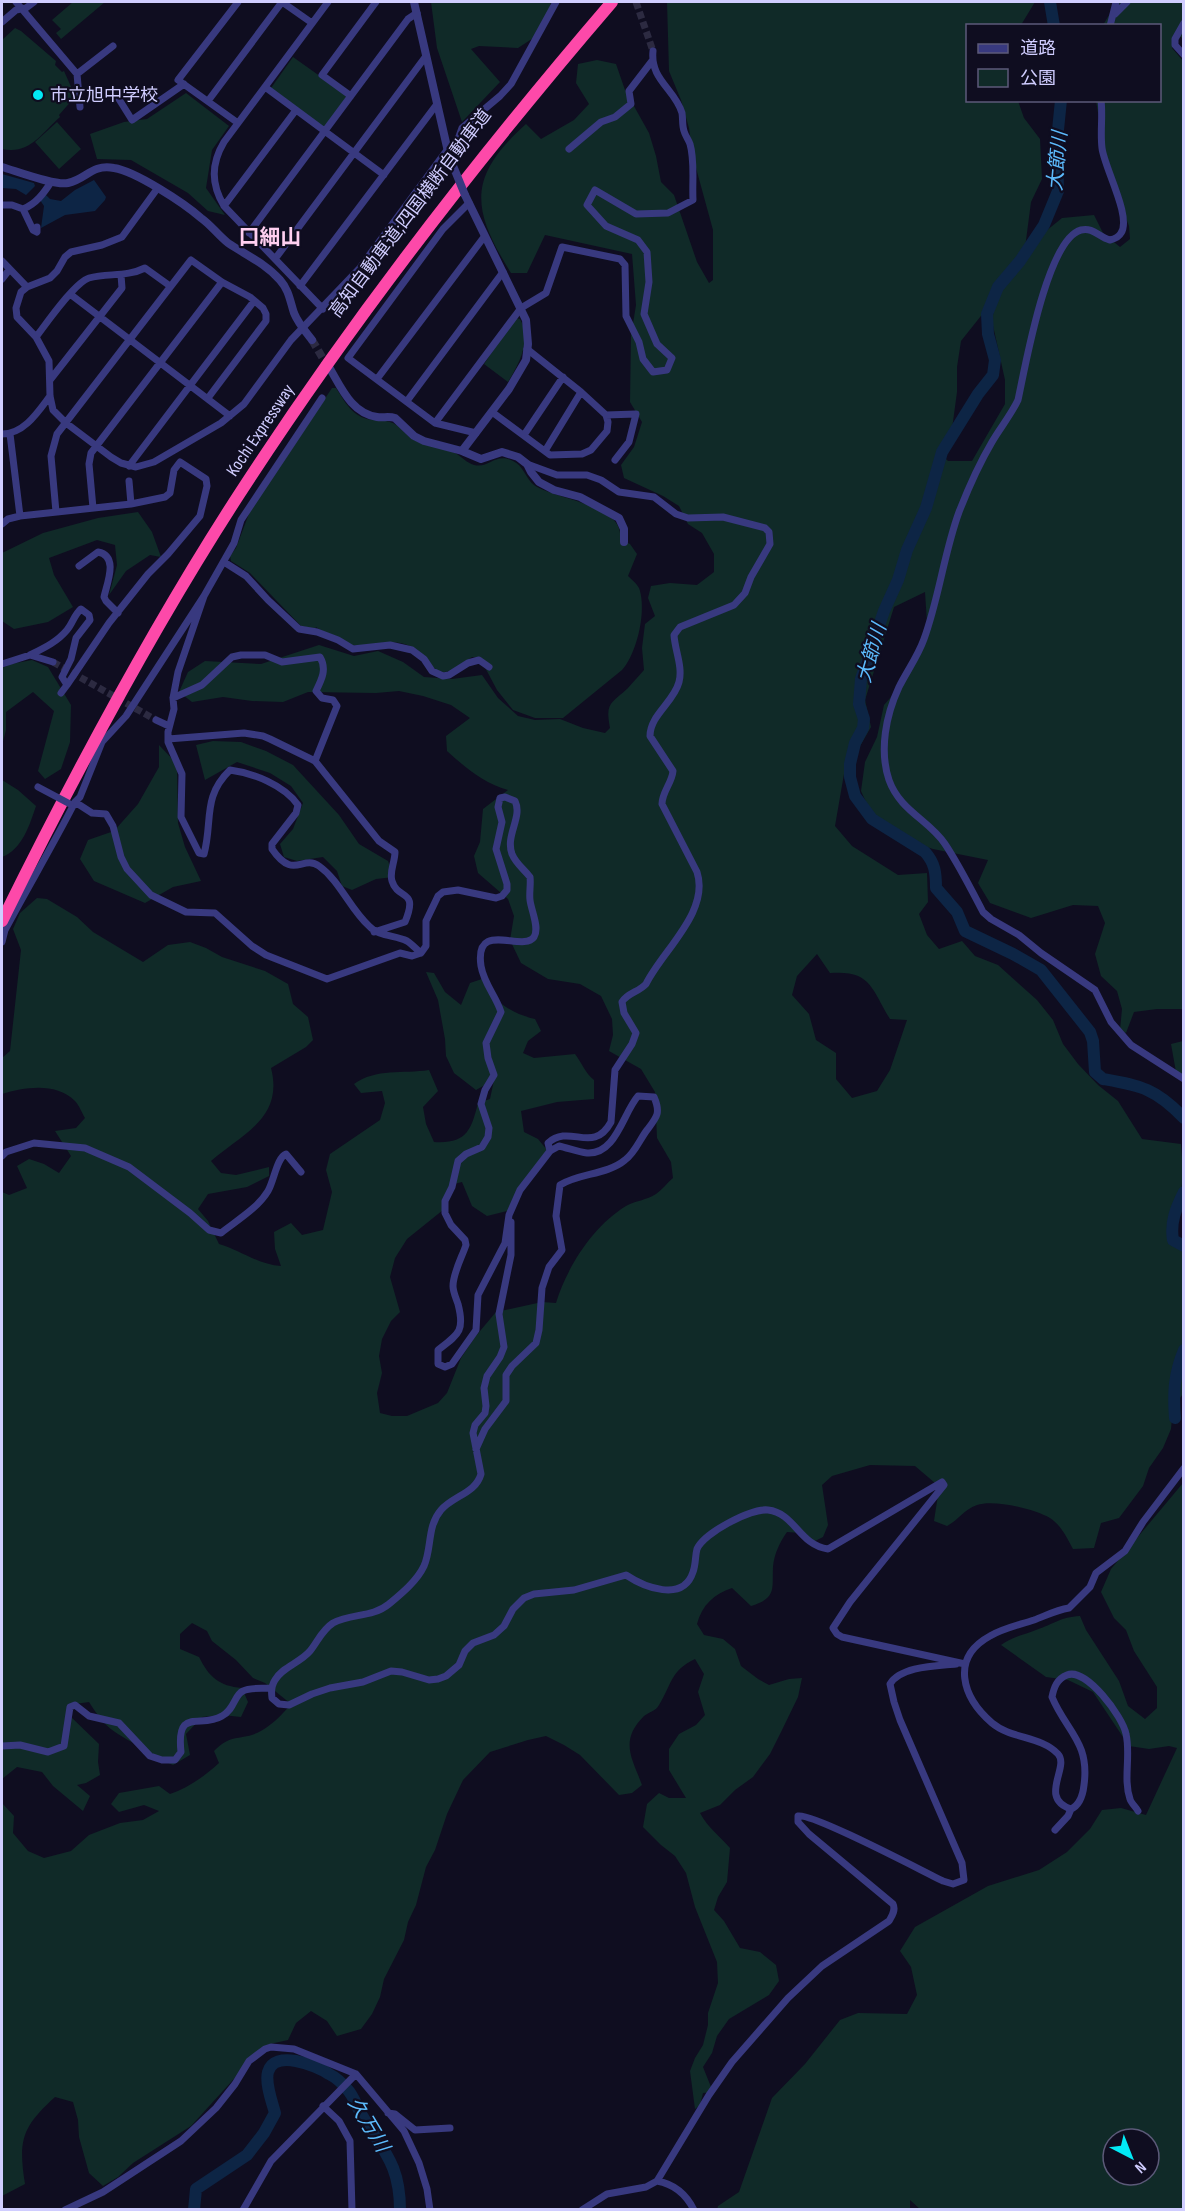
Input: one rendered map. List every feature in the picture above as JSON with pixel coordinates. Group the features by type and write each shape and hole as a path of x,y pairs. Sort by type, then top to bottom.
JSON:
{"highway":[{"name":"高知自動車道;四国横断自動車道","path":"257,457 344,329 416,230 537,79 605,2"},
{"name":"Kochi Expressway","path":"2,921 53,818 114,704 239,494 346,337 424,231 612,2"},
{"name":"Kochi Expressway","path":"2,908 106,706 149,630 257,457"}],"street":[{"path":"16,2 77,74 80,107"},
{"path":"2,22 16,10 26,8 34,2"},
{"path":"208,101 282,2 312,23"},
{"path":"323,309 224,206 215,189 213,168 217,154 238,123 328,2"},
{"path":"351,96 322,75 376,2"},
{"path":"414,2 448,153 484,237 526,320 526,360 509,389 462,451"},
{"path":"157,189 123,237 102,245 71,252 50,278 27,286 18,298 16,308 17,316 36,337 49,361 50,396 53,410 96,446 129,466 144,466 165,458 230,416 256,390 291,340 359,269 457,142 462,128 511,84 556,2"},
{"path":"1111,24 1116,2"},
{"path":"1113,16 1127,2"},
{"path":"234,3 178,80 238,123"},
{"path":"249,233 408,19 417,13"},
{"path":"1184,23 1175,39 1175,45 1184,54"},
{"path":"77,74 113,46"},
{"path":"435,423 521,308 546,293 562,247 620,259 625,265 626,316 639,342 643,359 653,372 668,370 672,358 657,344 644,314 649,282 647,252 638,240 606,226 587,205 595,190 636,214 668,213 693,200 690,144 683,130 682,114 660,81 652,61 653,51"},
{"path":"275,259 426,56"},
{"path":"569,149 601,122 615,117 630,104 629,91 652,61"},
{"path":"117,96 132,120 184,84"},
{"path":"265,87 384,175"},
{"path":"1101,102 1102,147 1119,198 1124,223 1123,231 1110,240 1088,229 1078,231 1068,240 1046,282 1018,400 992,442 958,516 932,618 918,654 890,708 884,756 890,782 896,792 909,811 944,843 983,912 1089,985 1095,990 1111,1022 1131,1045 1184,1079"},
{"path":"300,286 437,104"},
{"path":"224,206 296,110"},
{"path":"2,167 51,182 67,183 92,170 107,167 130,172 192,211 209,224 220,237 271,271 285,286 298,321 312,340"},
{"path":"2,205 12,205 23,209 31,206 51,182"},
{"path":"469,203 443,229 348,358 435,423 477,433"},
{"path":"23,209 33,230 37,232 37,227"},
{"path":"377,379 484,237"},
{"path":"56,512 51,456 57,434 191,260 263,308 267,321 208,398"},
{"path":"2,261 27,286"},
{"path":"36,337 70,294 87,278 121,275 145,268 170,286"},
{"path":"2,279 9,270"},
{"path":"407,400 503,272"},
{"path":"50,381 122,288 121,275"},
{"path":"93,508 89,458 222,282"},
{"path":"70,294 230,416"},
{"path":"129,466 254,301"},
{"path":"492,412 550,455 582,454 591,450 607,431 609,422 606,415 527,349"},
{"path":"329,367 355,407 378,417 395,418 424,441 462,451 481,459 507,453 527,464 557,475 587,475 601,480 619,492 654,497 676,514 688,518 723,517 750,523 765,528 771,538 741,599 734,605 680,627 674,635 680,681 653,723 650,736 673,771 662,804 697,872 700,880 699,894 688,922 646,984 628,995 622,1002 624,1013 636,1038 615,1070 611,1122 608,1129 595,1138 562,1135 556,1137 548,1143 550,1151"},
{"path":"524,435 563,377"},
{"path":"545,451 581,392"},
{"path":"2,434 10,434 32,420 50,396"},
{"path":"2,942 5,930 73,803 80,798 102,742 126,716 204,596 234,543 241,520 322,398"},
{"path":"606,415 636,414 628,442 615,460"},
{"path":"10,434 20,516"},
{"path":"2,524 20,516 131,504 165,497 170,493 174,470 180,462 206,479 207,486 200,516 148,574 109,623 61,693"},
{"path":"527,464 539,482 554,490 580,497 619,518 624,529 624,542"},
{"path":"129,481 131,504"},
{"path":"79,566 98,552 104,553 111,567 104,597 118,613"},
{"path":"224,562 246,576 299,629 317,632 353,649 390,645 412,650 424,659 432,671 438,675 449,675 479,660 489,667"},
{"path":"204,596 181,662 173,698 174,709 168,739 182,774 181,817 192,842 200,853 204,854 212,795 219,780 230,770 241,771 275,785 292,797 298,805 296,813 272,843 272,849 281,863 292,867 313,863 319,866 333,881 352,909 374,932 407,941 421,953"},
{"path":"2,664 30,655 59,639 70,627 75,614 81,609 86,611 90,620 76,639 71,659 62,677 67,685"},
{"path":"30,655 53,662"},
{"path":"173,698 202,685 232,657 264,655 282,662 320,657 323,670 316,691 322,698 333,700 337,706 315,761"},
{"path":"156,720 169,726"},
{"path":"168,739 244,733 263,736 315,761 379,842 395,852 391,873 392,882 409,900 411,907 405,922 374,932"},
{"path":"38,787 92,813 106,814 113,826 121,857 127,869 151,895 186,912 215,913 252,946 266,955 327,979 400,953 412,956 421,953 426,946 426,921 438,896 443,892 458,890 496,898 505,893 506,879 495,849 502,822 498,803 503,797 513,799 518,808 512,830 511,852 531,881 530,900 536,932 529,941 499,939 490,941 483,947 480,954 485,983 501,1012 486,1043 494,1075 485,1090 481,1104 489,1132 487,1142 482,1147 466,1154 458,1161 452,1187 445,1201 445,1213 451,1225 465,1240 466,1245 453,1288 462,1326 456,1336 438,1350 438,1364 445,1367 452,1364 476,1330 478,1295 505,1243 509,1215 520,1190 550,1151 559,1146 588,1153 600,1151 617,1133 631,1104 638,1096 654,1097 658,1116 630,1157 623,1162 560,1185 556,1216 562,1250 549,1267 542,1288 536,1343 506,1375 507,1401 485,1429 476,1449"},
{"path":"2,1156 6,1152 34,1143 85,1148 129,1167 209,1230 221,1233 267,1193 283,1154 286,1154 301,1172"},
{"path":"509,1215 512,1230 511,1255 499,1314 504,1347 487,1376 484,1388 486,1406 473,1433 481,1474 479,1480 470,1491 442,1509 433,1522 425,1562 414,1581 388,1605 374,1612 344,1618 323,1631 310,1651 275,1678 271,1688 272,1698 284,1706 330,1688 363,1682 391,1671 429,1680 438,1679 446,1676 459,1665 465,1650 473,1643 494,1635 504,1626 513,1609 524,1598 534,1594 574,1590 626,1575 656,1590 669,1590 681,1586 690,1579 698,1547 709,1536 742,1516 768,1510 785,1516 808,1542 817,1548 828,1549 942,1482 945,1485 850,1602 834,1631 842,1637 965,1664"},
{"path":"1071,1809 1060,1801 1055,1789 1055,1781 1062,1764 1060,1757 1051,1748 1014,1736 991,1722 975,1703 967,1688 963,1670 973,1650 988,1636 1069,1608 1077,1602 1090,1587 1096,1573 1125,1551 1143,1522 1184,1468"},
{"path":"582,2210 607,2194 646,2187 657,2181 709,2095 732,2062 758,2032 788,1998 822,1966 889,1921 894,1912 893,1904 809,1834 798,1822 798,1816 803,1815 828,1825 943,1881 953,1884 964,1880 962,1863 900,1720 890,1684 899,1673 935,1666 965,1664"},
{"path":"1055,1830 1079,1802 1083,1791 1085,1762 1075,1736 1052,1697 1056,1682 1071,1674 1080,1675 1090,1682 1122,1722 1127,1737 1130,1800 1138,1810"},
{"path":"2,1746 20,1745 48,1752 64,1746 70,1707 75,1705 88,1716 119,1724 150,1756 162,1760 175,1760 181,1752 179,1738 182,1729 190,1721 220,1718 233,1708 238,1694 244,1689 271,1688"},
{"path":"65,2210 103,2192 181,2141 216,2108 249,2061 271,2047 294,2049 356,2074 404,2131 419,2163 427,2189 430,2210"},
{"path":"243,2210 271,2161 356,2074"},
{"path":"323,2106 339,2121 350,2141 352,2210"},
{"path":"388,2113 395,2114 415,2130 450,2128"},
{"path":"657,2181 669,2183 681,2192 694,2210"}],"green space":[{"path":"73,2 105,2 61,39 56,33 61,29 52,20"},
{"path":"431,2 551,2 544,31 518,48 479,46 471,49 500,82 462,122 437,48"},
{"path":"667,2 1035,2 1022,24 966,24 966,102 1018,102 1024,118 1040,139 1042,179 1031,202 1025,248 1062,218 1094,215 1103,233 1120,247 1130,239 1129,226 1108,171 1096,102 1161,102 1161,24 1104,24 1117,2 1183,2 1183,38 1180,37 1172,48 1184,62 1183,1009 1134,1012 1126,1033 1120,1030 1122,1009 1117,991 1101,976 1095,954 1105,923 1098,906 1073,905 1031,918 990,903 978,883 988,860 933,849 908,841 891,833 871,813 861,791 865,762 877,737 884,705 905,681 927,623 925,592 894,607 865,700 871,727 844,774 835,826 852,846 898,875 927,873 928,902 919,914 927,935 939,949 962,941 975,956 998,965 1037,1000 1053,1020 1063,1044 1078,1064 1098,1085 1118,1101 1142,1139 1181,1144 1183,1171 1181,1196 1170,1226 1183,1251 1183,1394 1173,1407 1171,1429 1163,1448 1149,1468 1143,1486 1119,1518 1101,1523 1094,1548 1073,1549 1061,1528 1050,1518 1024,1508 1003,1504 977,1505 968,1509 947,1526 934,1521 938,1495 935,1483 915,1466 870,1465 832,1476 822,1485 828,1525 823,1537 811,1543 801,1533 787,1532 776,1553 771,1592 765,1600 751,1606 732,1588 714,1597 706,1606 697,1624 704,1635 723,1639 735,1649 741,1666 758,1679 769,1685 802,1678 798,1697 782,1730 770,1754 753,1777 720,1805 700,1813 730,1848 727,1882 718,1897 714,1910 724,1921 740,1948 760,1952 776,1965 779,1981 769,1995 729,2019 717,2036 712,2053 703,2067 713,2092 703,2093 700,2105 695,2109 690,2071 703,2045 708,2025 708,2013 718,1983 717,1962 695,1907 686,1873 675,1856 643,1827 647,1804 659,1793 669,1798 686,1798 669,1770 669,1749 679,1734 696,1725 705,1715 698,1692 704,1674 695,1659 676,1673 658,1707 644,1716 636,1725 630,1742 630,1750 642,1785 632,1793 619,1795 580,1755 546,1736 490,1752 463,1780 426,1867 404,1940 384,1979 380,1997 372,2014 361,2029 337,2036 327,2021 311,2011 296,2023 288,2040 270,2044 242,2070 191,2126 133,2163 118,2177 103,2186 89,2173 79,2137 78,2120 73,2102 55,2097 35,2117 25,2135 22,2156 25,2184 2,2196 2,1803 14,1816 13,1833 28,1851 44,1858 71,1851 89,1835 120,1823 143,1820 159,1811 144,1805 119,1812 111,1804 119,1793 159,1786 170,1794 183,1788 202,1777 219,1763 214,1751 220,1745 257,1733 276,1720 291,1704 265,1683 253,1678 236,1660 212,1641 207,1631 192,1623 180,1634 180,1649 199,1657 211,1675 221,1683 242,1688 248,1702 241,1717 222,1715 202,1717 186,1734 190,1755 173,1765 110,1728 89,1702 75,1704 70,1716 99,1744 100,1775 77,1785 90,1796 83,1811 53,1786 42,1772 17,1767 2,1779 2,1192 9,1195 27,1188 17,1166 29,1159 44,1164 59,1173 71,1156 55,1131 76,1128 85,1118 75,1101 59,1091 30,1088 2,1094 2,1058 10,1051 21,950 13,929 20,913 37,898 47,899 77,917 93,932 143,962 168,945 190,942 222,957 265,971 288,984 293,1004 308,1017 313,1040 306,1047 271,1068 273,1085 271,1100 266,1112 247,1133 211,1161 221,1173 236,1175 269,1167 269,1176 247,1187 208,1194 198,1209 208,1221 219,1244 273,1265 281,1266 275,1249 274,1232 291,1223 302,1235 323,1230 332,1192 326,1170 330,1154 380,1120 385,1103 382,1091 361,1093 354,1084 362,1079 381,1074 429,1070 438,1091 423,1107 426,1124 434,1142 453,1141 460,1138 473,1121 478,1103 490,1099 494,1080 476,1090 454,1073 446,1056 438,1000 426,972 434,973 445,992 461,1005 470,983 482,979 497,1000 518,1014 535,1019 541,1031 528,1041 523,1053 534,1058 575,1054 594,1080 594,1099 557,1102 521,1111 524,1132 538,1139 547,1150 511,1210 487,1216 472,1206 462,1182 450,1185 443,1210 407,1239 395,1258 390,1277 400,1312 391,1321 382,1339 379,1356 382,1373 377,1393 380,1413 407,1416 438,1403 447,1393 461,1358 496,1312 542,1302 556,1303 567,1275 592,1236 614,1214 626,1206 656,1194 673,1178 671,1162 657,1138 655,1092 641,1069 609,1051 613,1035 612,1019 601,996 580,984 548,979 521,963 510,940 514,916 508,899 478,873 474,856 480,842 483,809 508,790 483,779 447,751 446,736 470,718 451,705 399,691 308,692 283,702 223,697 192,702 179,692 188,672 205,661 261,664 319,645 354,656 378,651 403,662 424,677 452,679 482,675 498,698 518,716 535,720 560,719 605,733 610,728 608,713 611,704 644,670 642,648 645,624 655,616 648,598 651,586 670,583 697,585 714,572 714,554 702,533 688,524 679,506 624,478 621,465 634,447 642,422 630,402 631,336 636,305 632,254 545,235 527,273 511,273 488,230 481,194 493,161 526,124 541,139 574,120 589,104 576,83 578,64 597,60 616,64 625,90 649,133 661,182 674,195 697,262 709,283 713,280 713,230 693,157 689,128 669,71","holes":["996,297 992,321 1005,380 1005,404 972,461 948,461 937,450 952,429 961,341","817,954 830,973 844,973 862,978 873,990 890,1019 907,1020 890,1070 877,1091 852,1098 836,1079 836,1053 816,1040 809,1014 792,995 797,976"]},
{"path":"15,28 56,61 55,65 62,72 64,71 72,89 73,99 59,115 60,117 34,142 20,149 11,150 2,149 2,40"},
{"path":"293,57 348,96 325,128 271,88"},
{"path":"186,93 229,126 212,150 206,188 225,215 208,211 188,193 131,160 97,159 90,134 124,122 147,119"},
{"path":"57,122 81,149 59,169 35,142"},
{"path":"515,318 520,319 525,335 523,352 508,382 484,364"},
{"path":"332,388 336,388 350,408 360,416 394,424 416,441 450,451 474,465 484,465 501,458 513,461 534,485 587,504 612,518 619,527 620,539 630,544 637,554 628,576 638,587 642,600 641,621 636,643 622,670 563,718 535,718 513,710 497,690 480,658 472,657 454,669 443,672 434,668 415,648 410,646 391,642 359,646 337,639 316,627 315,629 301,626 250,573 231,561 230,556 236,548 250,511"},
{"path":"138,512 152,532 161,557 150,555 126,571 109,595 117,565 115,545 97,540 49,558 54,575 73,607 48,622 14,629 2,621 2,553 43,533 98,518"},
{"path":"32,660 48,667 71,705 70,742 61,769 45,779 38,771 54,711 33,692 6,712 6,730 2,745 2,668"},
{"path":"213,741 241,742 266,751 293,765 339,815 359,844 388,861 394,877 376,879 352,890 342,886 337,871 323,857 297,861 284,857 280,844 293,829 303,803 291,786 270,773 237,762 205,780 196,745"},
{"path":"159,745 177,764 178,823 185,847 201,881 173,887 145,903 94,881 80,859 88,840 114,831 138,804 159,767"},
{"path":"2,780 36,806 20,843 9,854 2,857"},
{"path":"1183,1041 1183,1074 1176,1072 1171,1044"},
{"path":"1183,1483 1183,2209 921,2210 910,2200 910,2209 717,2210 718,2206 739,2192 772,2098 805,2064 840,2020 858,2013 907,2014 917,1995 911,1967 900,1951 915,1927 988,1886 1039,1870 1067,1852 1090,1829 1102,1810 1121,1808 1146,1815 1177,1748 1169,1746 1149,1749 1129,1746 1093,1692 1068,1680 1046,1677 1001,1645 1062,1619 1080,1616 1086,1630 1119,1681 1128,1706 1145,1719 1157,1708 1157,1687 1134,1651 1126,1630 1114,1618 1101,1592 1111,1569"}],"water":[{"path":"2,174 34,183 35,186 26,195 16,189 2,188"},
{"path":"94,180 106,197 95,211 65,215 41,228 44,206 40,200 46,195 50,199 61,201"}],"waterway":[{"name":"大節川","path":"1050,2 1054,24"},
{"name":"大節川","path":"1061,102 1057,140 1058,191 1044,225 1020,261 998,287 987,314 988,334 995,360 993,375 978,394 942,452 926,508 884,611 861,679 859,704 864,719 863,728 855,743 850,764 850,777 855,796 872,819 925,852 931,860 936,888 957,912 965,931 1041,970 1090,1032 1093,1041 1095,1072 1103,1079 1128,1084 1156,1094 1184,1118"},
{"name":"大節川","path":"1184,1192 1174,1215 1172,1227 1173,1240 1184,1246"},
{"name":"大節川","path":"1175,1418 1175,1384 1184,1350"},
{"name":"久万川","path":"194,2210 196,2189 247,2155 264,2133 275,2113 268,2087 268,2072 278,2061 287,2060 306,2063 323,2070 338,2080 349,2092 394,2170 400,2210"}],"tunnel":[{"path":"636,2 653,51"},
{"path":"312,340 328,367"},
{"path":"53,662 156,720"}],"place":[{"name":"市立旭中学校","path":"38,95"}],"district":[{"name":"口細山","path":"270,237"}]}
